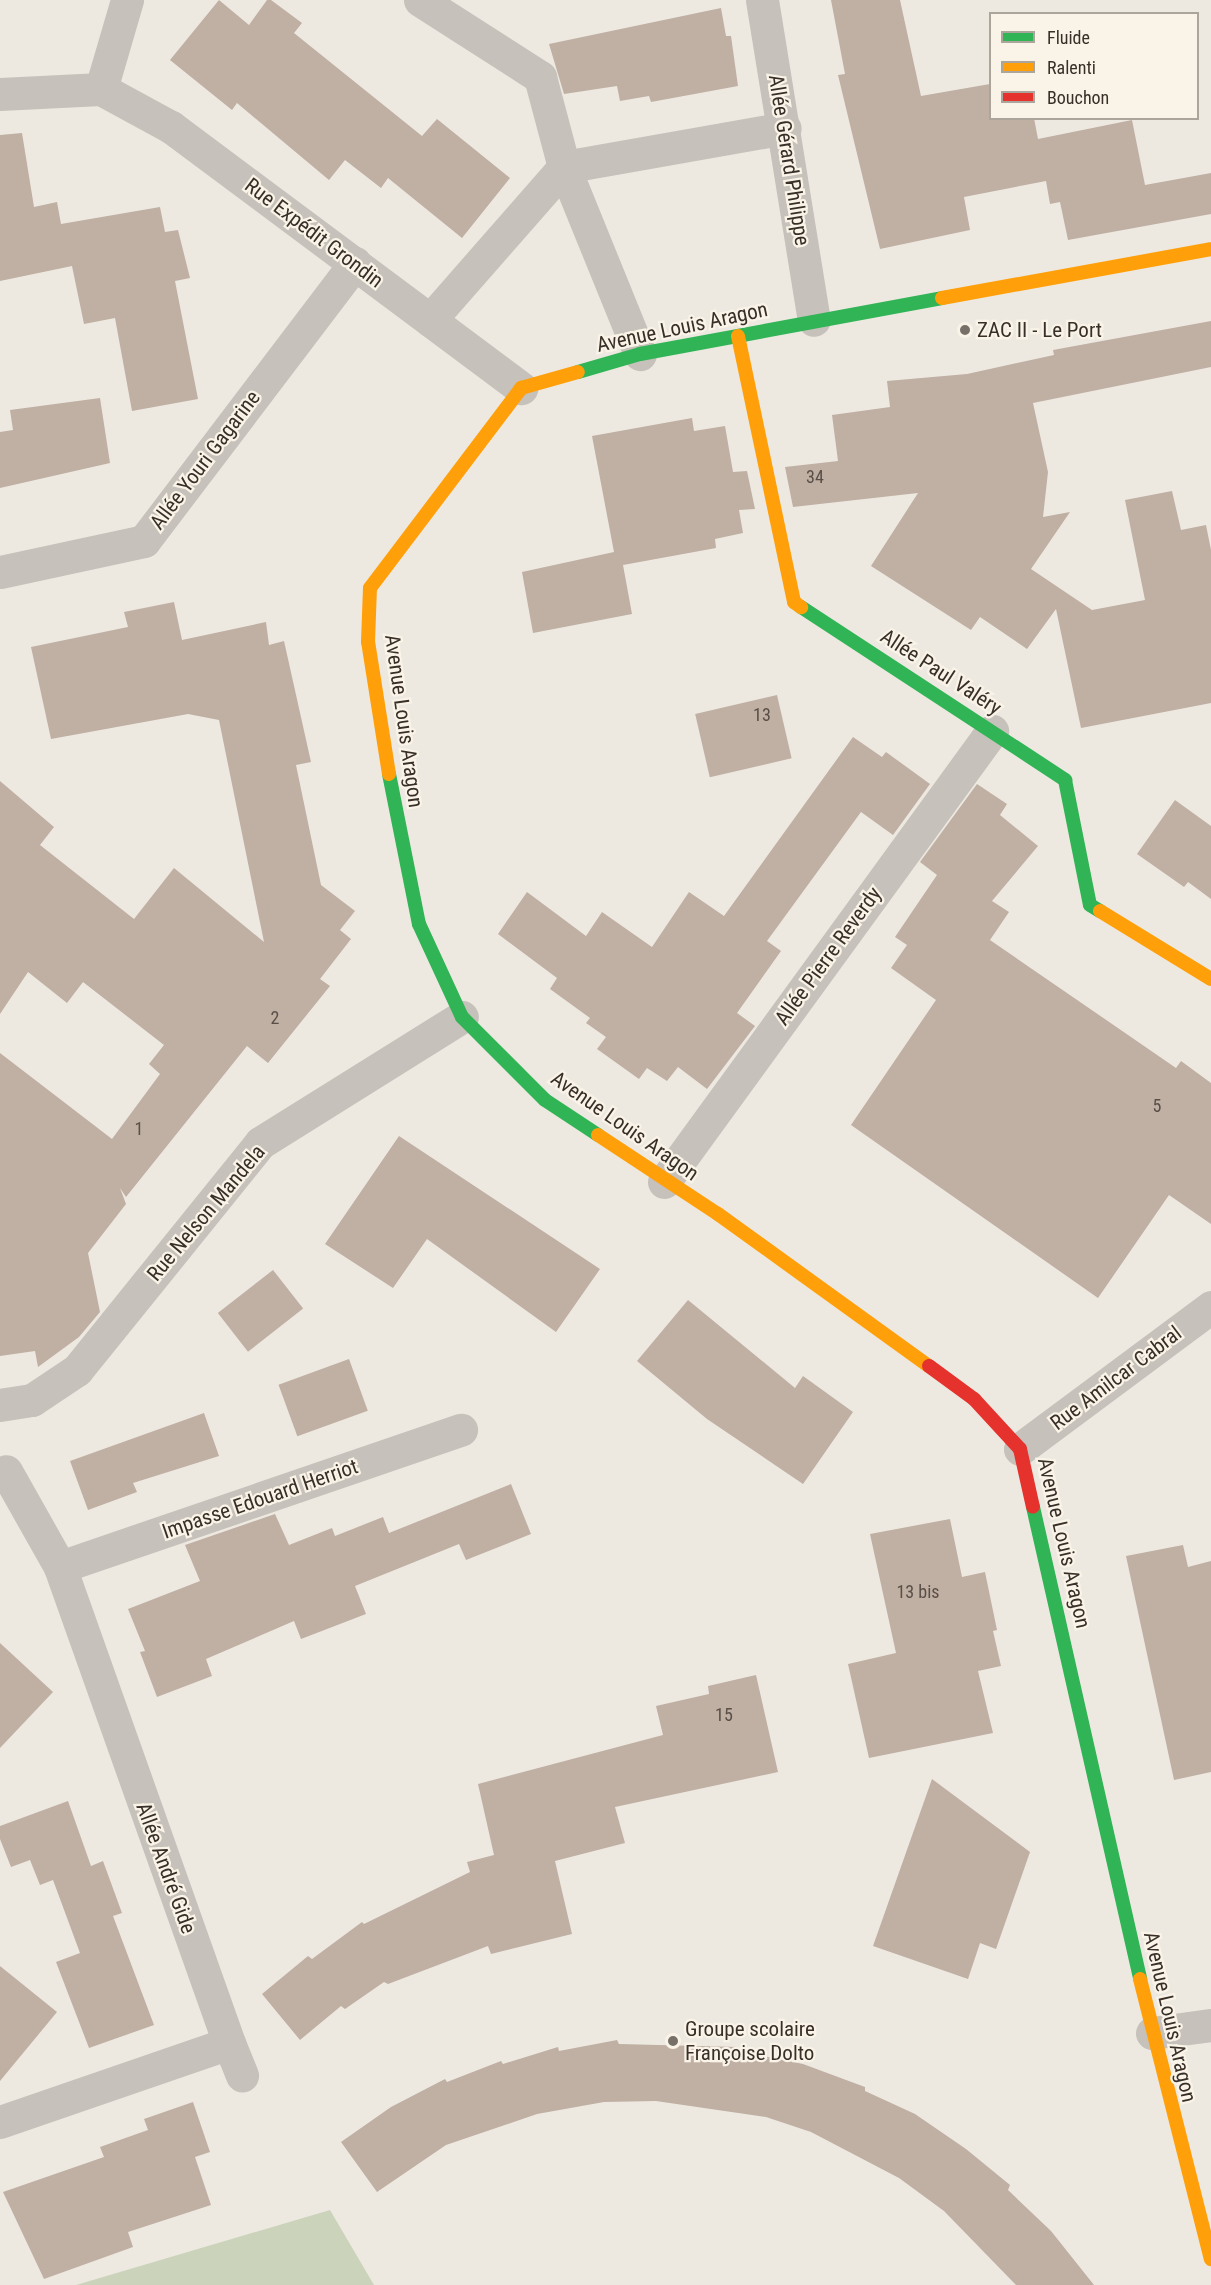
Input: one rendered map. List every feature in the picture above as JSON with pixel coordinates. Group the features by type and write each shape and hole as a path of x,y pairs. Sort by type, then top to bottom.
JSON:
{"street":[{"path":"0,94 101,88 127,0"},
{"path":"420,0 540,78 564,167 640,354"},
{"name":"Allée Gérard Philippe","path":"762,0 814,320"},
{"name":"Rue Expédit Grondin","path":"101,88 171,128 521,388"},
{"path":"430,320 564,167 784,128"},
{"name":"Avenue Louis Aragon","path":"1211,249 814,320 640,354 521,388 370,588 368,642 395,809 417,912 462,1017 545,1100 664,1182 718,1214 974,1399 1020,1449 1152,2033 1211,2259"},
{"name":"Allée Youri Gagarine","path":"0,572 144,541 355,263"},
{"name":"Allée Paul Valéry","path":"738,336 794,602 1065,780 1090,905 1211,979"},
{"name":"Allée Pierre Reverdy","path":"664,1182 992,730"},
{"name":"Rue Nelson Mandela","path":"0,1405 32,1400 77,1370 260,1143 462,1017"},
{"name":"Rue Amilcar Cabral","path":"1020,1449 1211,1307"},
{"name":"Impasse Edouard Herriot","path":"60,1567 461,1430"},
{"name":"Allée André Gide","path":"2,1468 60,1567 242,2076"},
{"path":"1152,2033 1211,2025"},
{"path":"0,2122 229,2043"}],"green space":[{"path":"330,2210 374,2285 76,2285"}],"building":[{"path":"219,0 249,25 267,0 271,0 302,23 294,33 422,136 437,119 510,178 462,238 388,178 381,188 345,160 329,180 237,103 232,110 170,60"},
{"path":"831,0 900,0 921,96 989,84 989,120 1034,120 1038,139 1132,120 1145,185 1211,173 1211,214 1068,240 1060,202 1050,204 1046,181 964,197 970,230 880,249 838,75 845,74"},
{"path":"721,8 726,36 731,36 738,86 651,102 649,96 620,101 617,86 564,94 549,44"},
{"path":"22,133 34,207 57,202 61,224 160,207 165,232 178,230 190,278 175,281 198,399 132,411 115,318 84,324 72,266 0,281 0,135"},
{"path":"1211,321 1211,367 1033,403 1048,472 1043,517 1070,512 1031,569 1092,610 1145,600 1125,500 1172,491 1181,530 1206,525 1211,550 1211,703 1081,728 1056,609 1027,649 980,617 971,630 871,566 918,493 793,507 785,467 838,461 832,415 890,407 887,381 967,374 1054,355 1053,350"},
{"path":"100,398 110,463 0,488 0,432 13,430 10,410"},
{"path":"692,418 694,431 725,426 733,472 747,471 755,509 739,510 743,533 715,539 716,548 623,565 632,614 533,633 522,572 614,552 592,436"},
{"path":"174,602 182,640 266,622 269,645 284,641 311,762 296,765 321,885 355,911 340,930 351,939 320,979 330,986 268,1063 247,1046 126,1197 120,1188 126,1204 88,1253 100,1312 79,1337 38,1367 35,1351 0,1356 0,1053 112,1139 160,1074 149,1064 164,1045 83,982 67,1003 28,972 0,1014 0,781 54,827 40,845 134,919 174,868 264,942 219,720 188,714 51,739 31,647 128,627 124,612"},
{"path":"777,695 792,758 710,777 695,714"},
{"path":"853,737 882,757 886,752 930,784 893,835 861,812 767,941 781,951 737,1013 755,1026 707,1089 678,1067 667,1081 647,1068 639,1079 597,1049 606,1037 586,1023 590,1018 550,989 557,978 498,934 527,892 586,936 602,912 652,947 689,892 724,916"},
{"path":"977,784 1007,804 1000,815 1038,846 992,901 1009,912 990,940 1176,1068 1181,1061 1211,1083 1211,1224 1169,1195 1098,1298 851,1125 936,1000 891,968 907,945 895,937 937,875 920,862"},
{"path":"1175,800 1211,826 1211,899 1188,882 1184,887 1137,854"},
{"path":"399,1136 600,1269 556,1332 427,1239 393,1288 325,1244"},
{"path":"273,1270 303,1309 248,1352 218,1313"},
{"path":"688,1300 795,1388 803,1376 853,1412 803,1484 707,1419 637,1361"},
{"path":"349,1359 368,1411 297,1436 279,1385"},
{"path":"204,1413 219,1456 133,1483 137,1492 88,1510 70,1461"},
{"path":"511,1484 531,1534 466,1560 459,1544 355,1586 366,1614 301,1639 294,1621 206,1659 212,1676 157,1697 140,1652 145,1651 128,1609 200,1581 185,1545 275,1514 289,1545 332,1528 335,1536 383,1517 389,1533"},
{"path":"950,1519 962,1577 985,1572 997,1630 993,1631 1001,1666 978,1671 993,1733 869,1758 848,1664 896,1653 870,1534"},
{"path":"1183,1545 1188,1567 1211,1561 1211,1772 1174,1780 1126,1556"},
{"path":"0,1643 53,1692 0,1748"},
{"path":"756,1675 778,1772 615,1807 625,1843 555,1861 572,1934 491,1954 488,1946 388,1984 384,1982 345,2009 341,2006 300,2040 262,1994 308,1956 312,1959 362,1922 364,1924 470,1872 467,1862 494,1855 478,1784 663,1735 656,1706 709,1694 708,1686"},
{"path":"932,1779 1030,1852 996,1949 980,1943 968,1979 873,1946"},
{"path":"68,1801 91,1866 103,1861 122,1913 113,1916 154,2025 89,2048 56,1962 80,1953 53,1880 40,1885 30,1860 11,1867 0,1839 0,1826"},
{"path":"0,1966 57,2012 0,2081"},
{"path":"617,2040 619,2044 738,2047 738,2051 803,2064 865,2087 865,2091 915,2114 966,2149 1010,2185 1008,2190 1051,2231 1094,2285 1016,2285 944,2211 899,2178 811,2132 766,2117 656,2101 604,2102 537,2114 446,2145 377,2192 341,2142 391,2107 445,2079 447,2082 501,2061 503,2064 558,2047 559,2051"},
{"path":"193,2102 210,2152 195,2157 211,2205 128,2232 133,2247 44,2279 3,2192 104,2157 100,2147 148,2130 144,2119"}],"traffic: fast":[{"path":"578,372 640,354 942,298"},
{"path":"801,607 1065,780 1090,905 1100,911"},
{"path":"389,774 419,924 462,1017 545,1100 598,1135"},
{"path":"1033,1507 1140,1979"}],"traffic: slow":[{"path":"942,298 1211,249"},
{"path":"738,336 794,602 801,607"},
{"path":"389,774 368,642 370,588 521,388 578,372"},
{"path":"1100,911 1211,979"},
{"path":"598,1135 718,1214 929,1366"},
{"path":"1140,1979 1211,2259"}],"traffic: jam":[{"path":"929,1366 974,1399 1020,1449 1033,1507"}],"place":[{"name":"ZAC II - Le Port","path":"965,330"},
{"name":"Groupe scolaire Françoise Dolto","path":"673,2041"}]}
